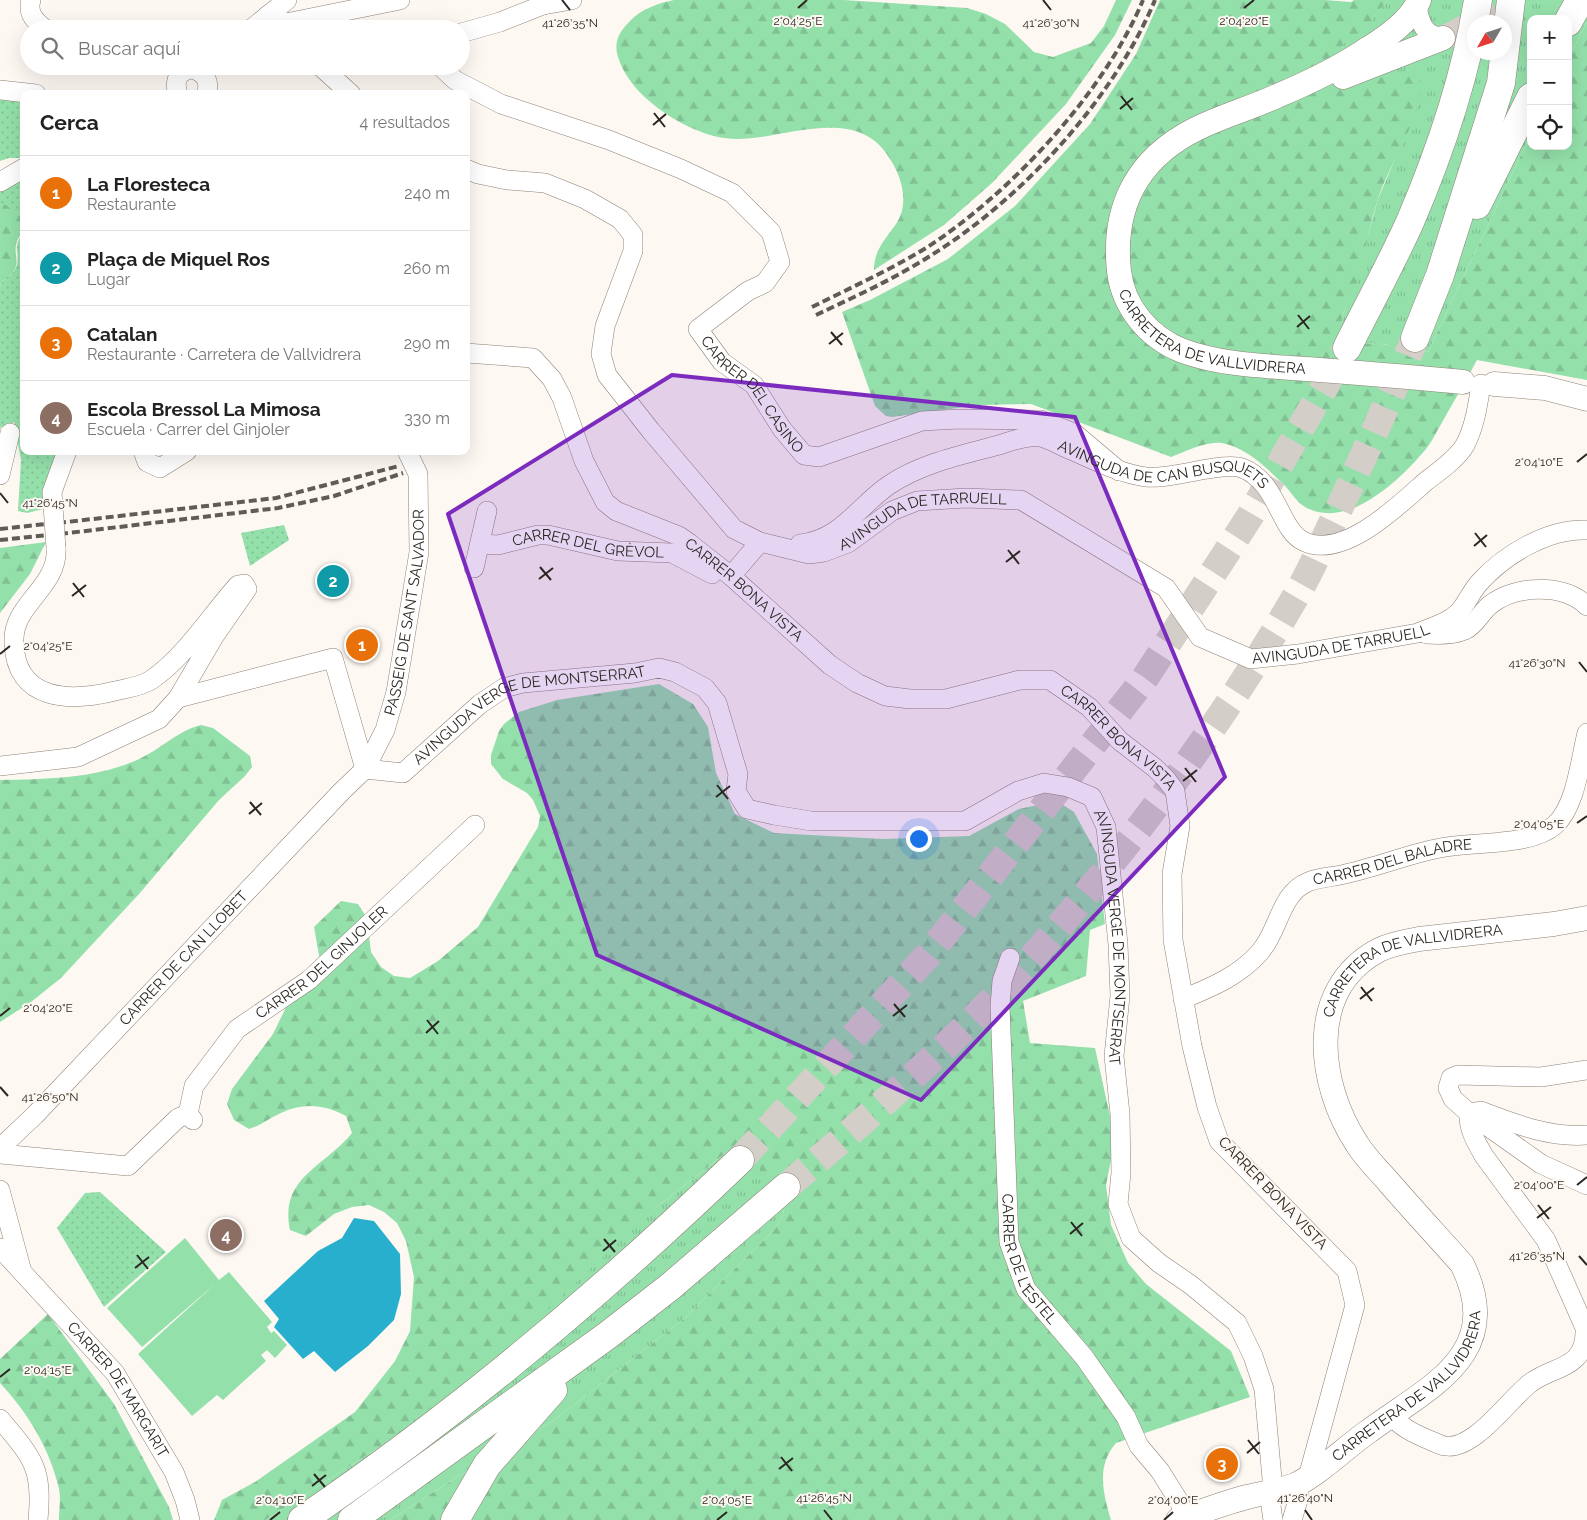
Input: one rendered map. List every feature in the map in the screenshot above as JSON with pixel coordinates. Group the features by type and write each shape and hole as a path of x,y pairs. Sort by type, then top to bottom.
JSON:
{"highway":[{"path":"1389,263 1403,208 1442,94 1462,0"},
{"path":"1347,348 1410,222 1457,93 1478,0"},
{"path":"1416,338 1440,275 1501,83 1511,0"},
{"path":"1572,15 1580,0"},
{"path":"1440,275 1527,104"},
{"path":"302,1520 345,1491 440,1420 572,1313 740,1160"},
{"path":"352,1520 608,1335 671,1286 786,1187"},
{"path":"455,1520 487,1465 548,1396 608,1335"},
{"path":"293,1520 345,1491"}],"main road":[{"name":"CARRETERA DE VALLVIDRERA","path":"1279,96 1372,47 1400,25 1418,3"},
{"name":"CARRETERA DE VALLVIDRERA","path":"1443,38 1330,81 1279,96 1198,128 1176,140 1162,151 1138,176 1122,215 1117,246 1120,277 1133,312 1148,330 1165,341 1183,350 1207,357 1284,367 1545,388 1587,399"},
{"name":"CARRETERA DE VALLVIDRERA","path":"1181,1519 1246,1497 1302,1481 1370,1430 1442,1380 1465,1351 1474,1317 1472,1284 1462,1264 1358,1147 1340,1115 1330,1086 1326,1061 1325,1034 1331,1004 1343,981 1364,960 1380,950 1399,943 1419,939 1554,924 1587,918"}],"street":[{"path":"31,0 29,6 34,20"},
{"path":"263,20 287,0"},
{"path":"314,20 400,0"},
{"path":"470,30 500,22 545,3 572,0"},
{"name":"CARRETERA DE VALLVIDRERA","path":"1418,3 1420,22 1426,32 1432,36 1443,38"},
{"path":"268,16 276,20"},
{"path":"175,90 177,78 181,75"},
{"path":"204,75 208,83 207,90"},
{"path":"330,75 347,90"},
{"name":"CARRER DEL CASINO","path":"450,75 455,80 501,104 609,140 732,193 757,216 771,232 780,262 765,283 748,291 698,329 722,362 754,385 782,429 804,456 819,457 922,421 959,419 1041,420 1074,433 1119,471"},
{"path":"0,90 20,92"},
{"path":"0,182 20,170"},
{"name":"AVINGUDA DE TARRUELL","path":"470,171 507,180 545,183 585,199 620,219 633,235 633,251 604,326 601,354 607,375 651,432 734,528 760,542 809,554 824,552 848,543 892,511 917,501 975,498 1021,500 1166,588 1200,637 1251,660 1298,654 1418,633 1446,621 1459,612 1478,584 1495,567 1516,553 1557,532 1587,530"},
{"name":"CARRER BONA VISTA","path":"470,353 533,358 552,379 562,398 584,461 606,502 616,510 678,536 725,572 830,665 857,683 885,696 910,699 946,699 1020,680 1050,680 1089,707 1120,742 1155,768 1174,791 1179,811 1180,826 1172,874 1173,940 1192,1046 1207,1107 1219,1141 1347,1271 1354,1305 1292,1520"},
{"name":"AVINGUDA DE CAN BUSQUETS","path":"760,542 801,544 818,541 834,534 888,486 910,473 956,456 1014,440 1041,437 1119,471 1149,478 1239,467 1251,472 1268,489 1300,539 1315,545 1328,545 1365,531 1416,491 1464,446 1475,420 1479,383"},
{"path":"0,476 10,434"},
{"path":"0,766 78,757 159,719 178,698 215,635 247,589 244,584 238,585 165,669 140,686 107,693 62,698 44,692 28,679 17,661 14,640 18,619 50,576 56,556 52,492 66,455"},
{"path":"144,455 147,462 160,468 180,455"},
{"name":"PASSEIG DE SANT SALVADOR","path":"365,769 385,730 396,692 419,552 418,474 409,455"},
{"path":"474,568 488,511"},
{"name":"CARRER DEL GRÈVOL","path":"480,544 498,545 538,534 548,535 618,551 672,553 686,558 712,574 725,572"},
{"path":"725,572 760,542"},
{"path":"1418,633 1440,635 1467,629 1488,606 1502,596 1522,590 1561,593 1581,600 1587,606"},
{"path":"178,698 333,658 365,769"},
{"name":"AVINGUDA VERGE DE MONTSERRAT","path":"365,769 404,773 480,704 511,685 635,673 659,668 675,672 705,688 717,703 738,774 736,791 747,808 774,816 811,821 965,821 1018,791 1044,783 1068,787 1092,797 1106,827 1118,944 1120,996 1114,1056 1120,1114 1121,1173 1118,1204 1131,1238 1159,1263 1191,1285 1237,1323 1253,1356 1264,1389 1273,1490 1271,1506 1273,1520"},
{"name":"CARRER DEL BALADRE","path":"1183,999 1224,981 1243,969 1261,952 1274,934 1284,904 1294,891 1308,882 1349,874 1440,848 1520,838 1542,833 1554,825 1570,805 1587,733"},
{"name":"CARRER DE CAN LLOBET","path":"0,1148 35,1115 365,769"},
{"name":"CARRER DEL GINJOLER","path":"0,1154 128,1166 178,1118 190,1117 194,1086 237,1029 309,980 475,825"},
{"name":"CARRER DE L'ESTEL","path":"1010,958 1002,982 1000,1006 1009,1242 1026,1289 1084,1357 1126,1417 1139,1446 1160,1471 1180,1503 1181,1519"},
{"path":"1587,1070 1541,1077 1458,1075 1451,1078 1448,1088 1453,1099 1469,1113 1541,1164 1587,1185"},
{"path":"1469,1113 1481,1111 1514,1124 1546,1132 1574,1136 1587,1135"},
{"path":"1392,1416 1400,1426 1414,1433 1445,1446 1458,1445 1472,1439 1528,1385 1571,1364 1580,1356 1587,1339 1585,1328 1554,1254 1484,1156 1474,1138 1469,1122 1469,1113"},
{"name":"CARRER DE MARGARIT","path":"0,1190 23,1273"},
{"name":"CARRER DE MARGARIT","path":"0,1248 115,1373 174,1472 185,1500 190,1520"},
{"path":"0,1420 32,1459 39,1477 38,1520"}],"highlighted area":[{"path":"672,375 1075,417 1225,777 921,1100 597,955 448,514"}],"green space":[{"path":"674,0 844,0 967,8 986,14 1005,24 1034,52 1053,57 1091,43 1104,26 1116,0 1132,0 1115,35 1066,104 992,183 944,225 874,270 878,251 901,215 903,195 894,165 882,148 867,136 851,130 832,128 812,129 753,138 736,139 721,137 705,133 672,118 632,84 618,57 616,44 620,33 639,13 656,5"},
{"path":"1160,0 1325,0 1351,2 1354,0 1388,0 1356,39 1343,43 1337,86 1358,84 1398,73 1418,71 1420,86 1418,101 1414,117 1379,196 1355,285 1341,320 1339,343 1382,344 1428,352 1527,142 1527,150 1572,150 1572,51 1587,22 1587,380 1477,360 1432,441 1403,474 1388,487 1356,507 1339,512 1322,513 1305,507 1262,464 1247,453 1231,445 1216,443 1203,445 1171,457 1031,404 979,405 892,417 886,416 875,406 842,312 870,300 948,259 1015,206 1090,124 1136,54"},
{"path":"1388,0 1587,0 1587,22 1572,51 1572,15 1527,15 1527,142 1428,352 1382,344 1339,343 1338,330 1360,265 1378,199 1410,124 1389,75 1363,84 1337,87 1343,43 1356,38"},
{"path":"0,99 20,102 20,158 9,158 0,161"},
{"path":"20,181 20,217 4,203 0,203 0,192"},
{"path":"0,203 4,203 20,216 20,236 16,245 15,269 0,286"},
{"path":"20,237 20,455 14,422 1,427 0,430 0,286 16,268"},
{"path":"20,455 57,455 47,508 27,513 18,511"},
{"path":"284,525 289,540 250,566 241,533"},
{"path":"46,542 30,574 0,613 0,548"},
{"path":"659,684 693,704 708,727 716,773 735,814 774,833 884,839 969,836 1019,809 1057,801 1074,812 1097,854 1105,924 1090,930 1086,976 1023,1001 1030,1043 1095,1048 1110,1116 1113,1150 1106,1185 1111,1225 1128,1263 1146,1284 1231,1351 1250,1397 1116,1443 1106,1461 1103,1480 1111,1520 390,1520 457,1477 553,1421 686,1317 775,1229 783,1214 787,1196 773,1187 761,1175 757,1158 743,1147 727,1152 658,1206 518,1336 381,1446 265,1520 214,1520 222,1500 255,1482 355,1412 395,1361 410,1331 414,1277 406,1241 397,1223 384,1212 369,1205 352,1207 334,1214 306,1236 290,1230 288,1212 291,1198 297,1186 306,1175 352,1133 346,1116 322,1107 298,1107 249,1129 234,1120 227,1104 232,1089 273,1034 288,1003 320,961 314,927 341,901 358,904 367,918 371,952 381,967 394,976 410,978 438,961 478,927 538,827 540,816 533,800 527,793 503,779 491,764 491,755 499,731 504,724 519,712 557,700"},
{"path":"201,725 213,728 250,756 252,767 219,800 139,894 61,978 31,1002 0,1022 0,780 70,777 104,771 137,760 176,736"},
{"path":"743,1147 757,1158 762,1175 787,1196 783,1214 775,1229 686,1317 553,1421 457,1477 390,1520 265,1520 381,1446 658,1206 727,1152"},
{"path":"100,1192 166,1252 104,1307 57,1228 85,1193"},
{"path":"185,1238 219,1280 229,1272 272,1322 267,1327 271,1333 274,1331 287,1345 275,1358 267,1350 261,1355 266,1361 223,1400 217,1395 192,1416 138,1354 215,1284 142,1347 107,1308"},
{"path":"48,1314 114,1404 169,1507 173,1520 59,1520 60,1493 44,1446 29,1419 0,1383 0,1359"}],"water":[{"path":"354,1218 374,1221 400,1254 401,1294 394,1320 368,1346 335,1372 314,1351 303,1359 274,1327 279,1319 264,1301 318,1251 342,1238"}],"tunnel":[{"path":"1443,38 1516,0"},
{"path":"786,1187 952,1040 1014,977 1080,902 1181,772 1244,681 1306,578 1367,449 1415,338"},
{"path":"740,1160 929,954 1145,678 1250,516 1345,351"}],"railway":[{"path":"812,307 926,248 958,226 1022,170 1080,105 1105,70 1126,35 1143,0"},
{"path":"816,315 888,280 930,256 964,233 1031,176 1090,110 1115,74 1137,37 1155,0"},
{"path":"58,523 276,498 399,466"},
{"path":"60,534 278,508 334,496 403,473"},
{"path":"0,529 46,524"},
{"path":"0,540 48,535"}],"place":[{"name":"Plaça de Miquel Ros","path":"333,581"},
{"name":"La Floresteca","path":"362,645"},
{"name":"Escola Bressol La Mimosa","path":"226,1235"},
{"name":"Catalan","path":"1222,1464"}]}
